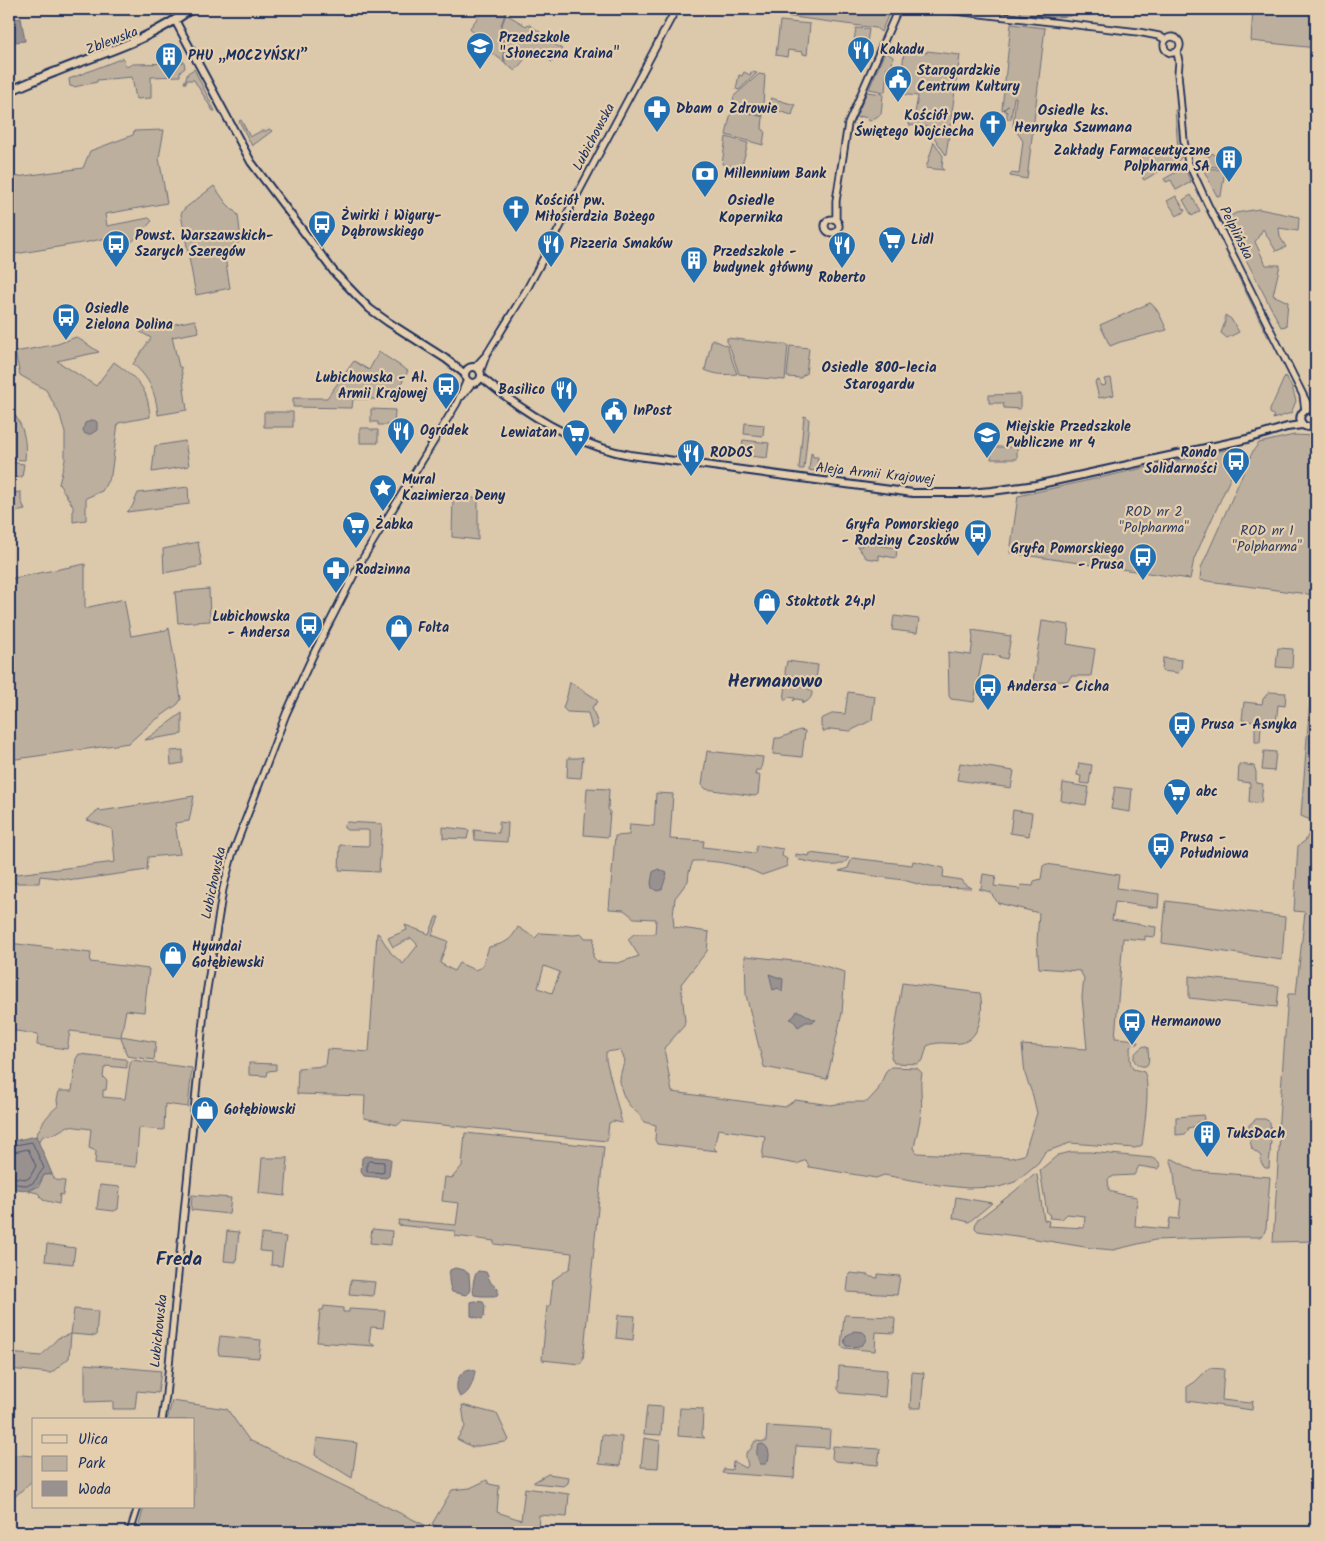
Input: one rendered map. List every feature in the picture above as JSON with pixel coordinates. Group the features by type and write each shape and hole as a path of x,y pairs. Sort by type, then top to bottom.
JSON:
{"main road":[{"name":"Zblewska","path":"176,22 191,9"},
{"name":"Zblewska","path":"9,91 134,42 198,9"},
{"name":"Aleja Armii Krajowej","path":"176,22 251,162 334,272 357,296 371,310 446,359 566,435 593,446 615,452 882,490 932,494 992,491 1036,485 1247,439 1301,422"},
{"path":"1310,411 1301,414 1301,422 1306,427 1315,426"}],"street":[{"name":"Lubichowska","path":"162,1418 205,1001 223,890 232,855 286,714 314,652 360,563 527,289 676,9"},
{"path":"834,220 848,124 898,9"},
{"path":"938,9 1135,32 1165,42 1173,37 1178,39 1180,46 1174,53 1166,50 1165,42"},
{"name":"Pelplińska","path":"1174,53 1188,162 1202,194 1310,411"},
{"path":"130,1532 138,1508"}],"green space":[{"path":"478,9 507,9 501,25 504,62 482,45 470,28 482,12"},
{"path":"779,9 882,9 890,11 881,32 876,28 778,15"},
{"path":"1020,9 1039,12 1041,9 1053,10 1052,13 1064,14 1071,12 1070,16 1052,17 1020,14"},
{"path":"1253,9 1316,9 1316,48 1251,41"},
{"path":"506,14 526,26 528,24 540,32 539,35 562,49 552,62 533,49 515,71 505,63 502,25"},
{"path":"780,21 810,24 807,55 803,54 803,52 788,50 787,57 776,55"},
{"path":"1011,24 1045,28 1027,179 1010,176 1011,173 1019,174 1023,141 1013,126 1016,97 1014,97 1011,119 1007,119 1007,112 1004,110 1009,105 1002,109"},
{"path":"856,28 869,29 867,43 854,41"},
{"path":"904,51 927,53 927,51 960,55 946,155 927,127 909,125 910,119 914,119 918,96 900,94"},
{"path":"887,53 893,57 892,66 887,67 885,92 869,89 884,54"},
{"path":"123,58 126,67 133,64 182,63 183,61 185,68 180,72 180,76 151,77 151,98 136,99 132,77 97,80 97,82 74,87 70,86 69,79"},
{"path":"194,69 215,111 213,111 194,80 186,80 186,83 184,83 188,73"},
{"path":"744,72 750,75 751,72 757,73 739,90 736,89 739,75 742,76"},
{"path":"759,74 765,75 763,116 732,107 734,96"},
{"path":"867,92 883,94 881,114 870,121 868,118 856,117"},
{"path":"771,98 795,105 792,115 768,108"},
{"path":"732,108 763,117 762,129 765,131 763,145 726,135"},
{"path":"1175,110 1177,110 1179,127 1179,112 1182,156 1179,160 1144,180 1141,151 1178,149"},
{"path":"241,120 250,137 261,131 269,129 272,131 252,146 239,121"},
{"path":"164,130 159,158 167,203 105,214 107,226 149,218 152,221 125,249 111,237 9,255 9,178 83,168 90,151 133,135 134,131"},
{"path":"726,137 748,143 741,169 722,164"},
{"path":"934,142 943,156 942,167 944,170 926,168"},
{"path":"1212,153 1229,164 1228,168 1206,166 1205,158"},
{"path":"1206,168 1225,170 1221,196 1217,196 1204,171"},
{"path":"1180,170 1186,171 1191,182 1176,190 1171,180 1166,182 1164,179"},
{"path":"214,186 226,203 238,215 241,240 225,257 230,288 196,295 181,214 184,209"},
{"path":"1191,195 1200,211 1192,216 1183,200"},
{"path":"1176,196 1185,211 1177,216 1167,201"},
{"path":"1259,209 1299,217 1298,231 1279,228 1280,237 1286,247 1276,251 1263,229 1255,242 1266,265 1280,265 1273,295 1288,302 1286,326 1281,327 1225,219 1236,213"},
{"path":"1225,250 1246,286 1271,336 1268,337"},
{"path":"1150,303 1158,312 1167,330 1110,346 1100,325"},
{"path":"1225,315 1231,319 1239,332 1227,338 1221,333 1225,322"},
{"path":"195,320 199,332 172,337 179,367 181,367 187,410 158,415 156,400 151,387 144,375 133,364 151,338 139,331"},
{"path":"76,337 99,352 57,361 96,386 114,362 129,373 144,390 150,417 118,423 111,475 102,491 86,498 86,520 73,522 73,506 59,484 65,460 65,433 60,415 46,390 20,375 15,352 58,344"},
{"path":"727,338 788,345 785,380 749,377 739,374 727,343"},
{"path":"712,339 727,346 737,374 713,373 705,370"},
{"path":"790,346 809,348 806,374 801,378 787,377"},
{"path":"379,352 408,371 393,399 353,399 352,408 293,407 293,398 327,398 354,361 369,370"},
{"path":"1285,376 1292,387 1296,401 1291,413 1273,419 1274,416 1270,413 1270,410"},
{"path":"1111,378 1114,395 1099,398 1095,382 1099,380 1101,386 1106,385 1104,379"},
{"path":"1020,394 1020,409 1004,408 1003,403 989,403 989,395"},
{"path":"9,408 18,419 23,432 25,460 9,459"},
{"path":"371,409 395,410 394,425 378,425 378,422 371,422"},
{"path":"264,412 293,412 293,427 264,427"},
{"path":"804,416 809,420 804,469 799,469"},
{"path":"745,423 764,425 763,436 744,434"},
{"path":"360,428 378,430 378,443 360,443"},
{"name":"ROD nr 1 \"Polpharma\"","path":"1294,435 1316,436 1315,595 1200,580 1201,568 1253,451 1259,443"},
{"path":"743,440 769,443 767,458 741,455"},
{"path":"185,441 189,466 152,472 155,446"},
{"path":"992,447 1017,447 1017,459 991,459"},
{"name":"ROD nr 2 \"Polpharma\"","path":"1238,447 1242,452 1194,559 1190,579 1010,553 1018,496"},
{"path":"811,453 813,457 818,457 817,463 821,468 825,468 827,463 827,473 809,470"},
{"path":"9,462 24,464 22,477 9,478"},
{"path":"188,487 189,504 127,512 132,507 138,493"},
{"path":"21,492 21,500 25,510 9,513 9,493"},
{"path":"453,497 478,498 478,540 452,537"},
{"path":"198,542 202,566 164,573 163,549"},
{"path":"862,543 897,548 896,558 879,555 879,560 866,558 857,546 862,546"},
{"path":"85,564 85,608 124,599 131,636 169,628 181,699 178,704 150,724 129,743 9,760 9,579"},
{"path":"209,589 210,621 178,623 175,592"},
{"path":"894,616 919,619 917,633 892,630"},
{"path":"1042,621 1069,625 1067,644 1095,649 1091,676 1071,676 1068,681 1033,682"},
{"path":"1316,621 1316,1241 1273,1242 1280,1134 1278,1133 1288,994 1296,994 1305,912 1294,911 1298,846 1305,841 1315,822 1301,816"},
{"path":"972,630 1011,636 1007,659 1000,656 983,655 974,702 951,699 949,696 948,652 971,655"},
{"path":"1278,648 1293,649 1292,668 1276,667"},
{"path":"1163,658 1182,660 1181,670 1178,673 1162,671"},
{"path":"787,661 818,665 816,679 787,675 785,672"},
{"path":"570,682 595,698 598,702 592,707 598,725 592,729 588,713 567,712 563,708"},
{"path":"786,685 806,687 812,692 808,701 802,703 803,700 796,699 793,701 795,698 788,697 784,700"},
{"path":"848,692 875,696 872,720 850,731 831,729 824,732 821,726 821,719 834,713 845,714"},
{"path":"1269,692 1286,693 1285,706 1278,705 1276,723 1263,722 1261,725 1260,742 1255,742 1255,722 1242,720 1244,702 1262,704 1263,699"},
{"path":"182,713 182,734 145,740"},
{"path":"800,730 805,731 802,757 773,754 775,738 780,738"},
{"path":"183,750 183,763 171,765 170,751"},
{"path":"707,751 763,757 761,770 756,770 755,775 760,775 758,794 755,796 706,789 702,785"},
{"path":"1264,751 1276,752 1274,771 1262,770"},
{"path":"583,757 581,778 567,777 568,758"},
{"path":"960,763 1014,771 1011,788 957,780"},
{"path":"1079,763 1092,765 1089,784 1080,783 1081,776 1077,775"},
{"path":"1239,764 1254,766 1256,783 1263,784 1261,803 1249,802 1250,783 1238,781"},
{"path":"1063,783 1089,787 1086,805 1061,801"},
{"path":"1115,787 1132,789 1130,812 1111,809"},
{"path":"587,788 609,789 608,837 584,835"},
{"path":"656,793 673,794 670,839 704,841 703,847 755,853 757,845 783,849 782,856 787,859 786,863 788,866 762,875 746,868 729,864 693,861 688,881 675,898 674,927 709,932 707,951 681,984 684,1026 664,1048 672,1092 785,1107 795,1100 831,1105 848,1102 867,1102 878,1090 886,1071 891,1067 917,1068 922,1073 922,1102 914,1148 917,1153 1011,1158 1024,1155 1037,1113 1025,1074 1022,1045 1087,1049 1082,997 1084,978 1080,971 1039,968 1037,941 1039,913 998,903 990,892 979,889 981,888 983,874 996,876 994,886 1020,889 1021,885 1033,886 1034,881 1041,879 1043,866 1046,864 1119,875 1117,888 1159,894 1158,908 1115,902 1112,920 1156,927 1155,937 1145,936 1145,940 1123,938 1115,1038 1138,1042 1138,1044 1130,1047 1130,1058 1133,1069 1144,1072 1146,1078 1146,1107 1142,1145 1135,1148 1070,1143 1045,1152 1038,1163 1015,1182 999,1187 967,1188 884,1175 876,1178 809,1167 806,1160 797,1164 762,1158 765,1136 718,1129 714,1148 717,1151 657,1144 655,1140 656,1125 644,1122 640,1115 630,1106 622,1092 620,1078 625,1060 620,1050 606,1052 606,1060 622,1123 613,1121 609,1123 607,1141 402,1121 398,1125 364,1118 365,1096 297,1094 298,1068 325,1066 327,1049 369,1052 377,933 391,953 403,964 418,945 411,938 393,947 388,938 407,930 405,925 429,934 436,917 439,917 432,935 448,941 440,963 454,971 459,963 475,970 482,967 489,947 506,941 518,927 535,938 540,933 582,934 585,938 594,938 593,957 598,962 618,963 639,956 628,939 634,934 655,934 656,919 634,918 624,910 609,909 615,836 629,835 630,824 654,826","holes":["544,966 560,972 552,993 538,988"]},
{"path":"194,796 189,821 175,823 180,854 148,857 147,870 76,880 40,876 39,883 9,883 9,875 115,862 112,829 87,820 99,809 101,811"},
{"path":"1013,810 1032,813 1029,836 1010,833"},
{"path":"347,822 382,824 379,872 339,870 340,845 369,846 369,831 347,830 344,828 344,825"},
{"path":"499,822 508,823 507,842 475,840 474,830 499,833"},
{"path":"443,827 469,830 467,839 443,838"},
{"path":"810,853 849,858 845,862 833,865 799,860 796,857 796,854 809,856"},
{"path":"852,858 912,865 913,861 944,868 943,877 961,880 971,888 929,887 903,880 839,871 848,868"},
{"path":"1166,901 1285,917 1282,960 1162,943"},
{"path":"9,943 91,953 90,962 149,969 144,1012 126,1010 121,1036 156,1042 154,1060 127,1056 121,1037 70,1031 67,1049 37,1045 38,1034 9,1030"},
{"path":"745,956 814,963 845,972 842,1013 827,1079 764,1067 746,995"},
{"path":"1189,976 1279,986 1277,1007 1189,998"},
{"path":"902,983 980,993 982,1007 980,1022 973,1036 961,1043 936,1043 927,1046 923,1060 917,1064 894,1063 891,1057"},
{"path":"1144,1046 1148,1048 1148,1063 1145,1066 1141,1066 1135,1062 1134,1055"},
{"path":"79,1054 125,1059 127,1061 127,1068 106,1066 104,1069 103,1077 107,1081 106,1090 103,1090 103,1097 125,1099 132,1060 192,1068 188,1107 165,1104 164,1130 139,1128 136,1167 95,1163 96,1151 89,1148 91,1129 68,1126 54,1134 43,1136 38,1143 36,1136 40,1127 58,1106 59,1091 72,1091 76,1059"},
{"path":"249,1063 276,1064 276,1070 268,1071 267,1076 249,1075"},
{"path":"1203,1115 1203,1123 1197,1122 1197,1126 1188,1128 1185,1134 1176,1135 1176,1117"},
{"path":"1256,1119 1265,1119 1270,1122 1269,1168 1265,1168 1261,1163 1261,1156 1252,1149 1249,1125"},
{"path":"465,1133 604,1147 583,1360 580,1364 542,1360 547,1306 550,1306 553,1280 570,1268 572,1253 494,1244 494,1241 455,1236 455,1231 398,1225 399,1220 456,1225 459,1203 442,1201 445,1177 452,1178 462,1166"},
{"path":"1071,1152 1152,1158 1158,1161 1161,1166 1157,1169 1139,1166 1134,1175 1114,1176 1108,1179 1109,1190 1137,1197 1135,1226 1168,1229 1170,1218 1179,1219 1181,1199 1178,1199 1174,1170 1170,1159 1195,1171 1270,1177 1266,1228 1263,1236 1155,1240 1113,1250 978,1231 975,1228 976,1221 1034,1174 1037,1175 1044,1220 1049,1221 1048,1226 1084,1228 1085,1216 1067,1214 1062,1219 1049,1218 1050,1215 1047,1213 1040,1170 1058,1155"},
{"path":"262,1158 288,1158 285,1196 259,1193"},
{"path":"52,1174 55,1180 65,1181 63,1195 60,1194 59,1204 43,1200 38,1193 29,1191 39,1186 44,1175"},
{"path":"100,1185 120,1187 118,1209 114,1211 97,1209"},
{"path":"192,1195 231,1198 229,1214 191,1210"},
{"path":"956,1197 992,1203 969,1222 953,1218"},
{"path":"372,1229 392,1231 391,1245 370,1243"},
{"path":"227,1231 239,1232 236,1262 224,1261"},
{"path":"262,1234 286,1237 282,1266 271,1265 272,1252 260,1251"},
{"path":"47,1244 75,1248 73,1264 45,1261"},
{"path":"850,1273 878,1278 878,1274 900,1276 897,1295 847,1292"},
{"path":"351,1280 375,1282 373,1296 349,1294"},
{"path":"324,1306 343,1308 343,1312 349,1312 349,1309 385,1311 383,1328 371,1327 369,1342 375,1346 317,1342 320,1310 323,1310"},
{"path":"74,1309 98,1311 96,1336 71,1334"},
{"path":"618,1315 635,1316 633,1340 616,1338"},
{"path":"845,1315 892,1317 895,1319 894,1333 876,1332 875,1351 844,1348 841,1346"},
{"path":"71,1334 69,1358 51,1373 9,1369 9,1353 41,1356 58,1338"},
{"path":"220,1336 261,1340 259,1358 219,1355"},
{"path":"85,1364 161,1371 158,1393 137,1391 135,1409 113,1409 113,1401 85,1402"},
{"path":"839,1366 887,1370 885,1397 841,1393 838,1389"},
{"path":"1209,1368 1224,1369 1222,1400 1250,1403 1253,1401 1252,1410 1187,1401 1187,1387"},
{"path":"912,1372 924,1373 921,1408 910,1408"},
{"path":"172,1401 227,1409 249,1440 439,1532 137,1532 144,1508 195,1508 195,1418 168,1418"},
{"path":"462,1405 497,1414 509,1440 472,1447 457,1439 465,1427"},
{"path":"647,1406 663,1407 661,1435 644,1434"},
{"path":"680,1408 703,1409 702,1435 705,1438 678,1436"},
{"path":"767,1426 830,1430 829,1448 796,1446 794,1478 722,1473 724,1469 732,1470 733,1462 746,1468 748,1465 746,1453 751,1449 755,1441 766,1442"},
{"path":"602,1435 622,1437 620,1466 599,1464"},
{"path":"317,1438 357,1443 352,1478 315,1455"},
{"path":"644,1438 660,1441 658,1468 641,1467"},
{"path":"833,1446 880,1449 878,1465 835,1461 832,1458"},
{"path":"9,1454 32,1456 32,1481 9,1502"},
{"path":"548,1474 569,1477 568,1483 564,1486 534,1483"},
{"path":"487,1480 489,1484 499,1486 497,1512 521,1520 525,1488 569,1494 567,1517 539,1515 538,1532 452,1532 453,1530 446,1525 439,1527 432,1524 452,1490 470,1488"}],"water":[{"path":"21,18 25,41 14,42 11,19"},
{"path":"94,420 97,422 97,430 91,434 85,434 83,430 85,423"},
{"path":"658,869 667,873 662,889 657,891 652,888 651,883 653,872"},
{"path":"769,974 783,979 782,992 778,988 773,990"},
{"path":"797,1011 816,1020 806,1022 798,1027 790,1019"},
{"path":"36,1136 52,1174 44,1175 34,1188 9,1188 9,1142"},
{"path":"365,1156 389,1158 391,1160 389,1176 386,1178 364,1176 361,1172 362,1158"},
{"path":"455,1268 464,1270 469,1274 470,1289 466,1295 452,1292 449,1273 450,1270"},
{"path":"478,1271 486,1272 491,1283 498,1289 496,1296 474,1295 473,1282"},
{"path":"471,1302 483,1302 485,1306 482,1319 471,1316"},
{"path":"854,1331 863,1332 866,1335 866,1339 860,1346 846,1346 846,1337"},
{"path":"470,1369 475,1371 472,1382 469,1390 460,1397 457,1389 458,1380 462,1373"},
{"path":"762,1444 767,1447 769,1452 769,1459 766,1464 760,1464 757,1457 758,1447"}],"place":[{"name":"Przedszkole \"Słoneczna Kraina\"","path":"480,70"},
{"name":"Kakadu","path":"861,74"},
{"name":"PHU ,,MOCZYŃSKI”","path":"169,80"},
{"name":"Starogardzkie Centrum Kultury","path":"898,103"},
{"name":"Dbam o Zdrowie","path":"657,133"},
{"name":"Kościół pw. Świętego Wojciecha","path":"993,148"},
{"name":"Zakłady Farmaceutyczne Polpharma SA","path":"1229,183"},
{"name":"Millennium Bank","path":"705,198"},
{"name":"Kościół pw. Miłosierdzia Bożego","path":"516,233"},
{"name":"Żwirki i Wigury- Dąbrowskiego","path":"322,248"},
{"name":"Lidl","path":"892,264"},
{"name":"Powst. Warszawskich- Szarych Szeregów","path":"116,268"},
{"name":"Pizzeria Smaków","path":"551,268"},
{"name":"Roberto","path":"842,269"},
{"name":"Przedszkole - budynek główny","path":"694,284"},
{"name":"Osiedle Zielona Dolina","path":"66,341"},
{"name":"Lubichowska - Al. Armii Krajowej","path":"446,410"},
{"name":"Basilico","path":"564,414"},
{"name":"InPost","path":"614,435"},
{"name":"Ogródek","path":"401,455"},
{"name":"Lewiatan","path":"576,457"},
{"name":"Miejskie Przedszkole Publiczne nr 4","path":"987,459"},
{"name":"RODOS","path":"691,477"},
{"name":"Rondo Solidarności","path":"1236,485"},
{"name":"Mural Kazimierza Deny","path":"383,512"},
{"name":"Żabka","path":"356,549"},
{"name":"Gryfa Pomorskiego - Rodziny Czosków","path":"978,557"},
{"name":"Gryfa Pomorskiego - Prusa","path":"1143,581"},
{"name":"Rodzinna","path":"336,594"},
{"name":"Stoktotk 24.pl","path":"767,626"},
{"name":"Lubichowska - Andersa","path":"309,649"},
{"name":"Folta","path":"399,652"},
{"name":"Andersa - Cicha","path":"988,711"},
{"name":"Prusa - Asnyka","path":"1182,749"},
{"name":"abc","path":"1177,816"},
{"name":"Prusa - Południowa","path":"1161,870"},
{"name":"Hyundai Gołębiewski","path":"173,979"},
{"name":"Hermanowo","path":"1132,1046"},
{"name":"Gołębiowski","path":"205,1134"},
{"name":"TuksDach","path":"1207,1158"}],"district":[{"name":"Osiedle ks. Henryka Szumana","path":"1073,120"},
{"name":"Osiedle Kopernika","path":"751,210"},
{"name":"Osiedle 800-lecia Starogardu","path":"879,376"},
{"name":"Hermanowo","path":"775,682"},
{"name":"Freda","path":"179,1260"}]}
